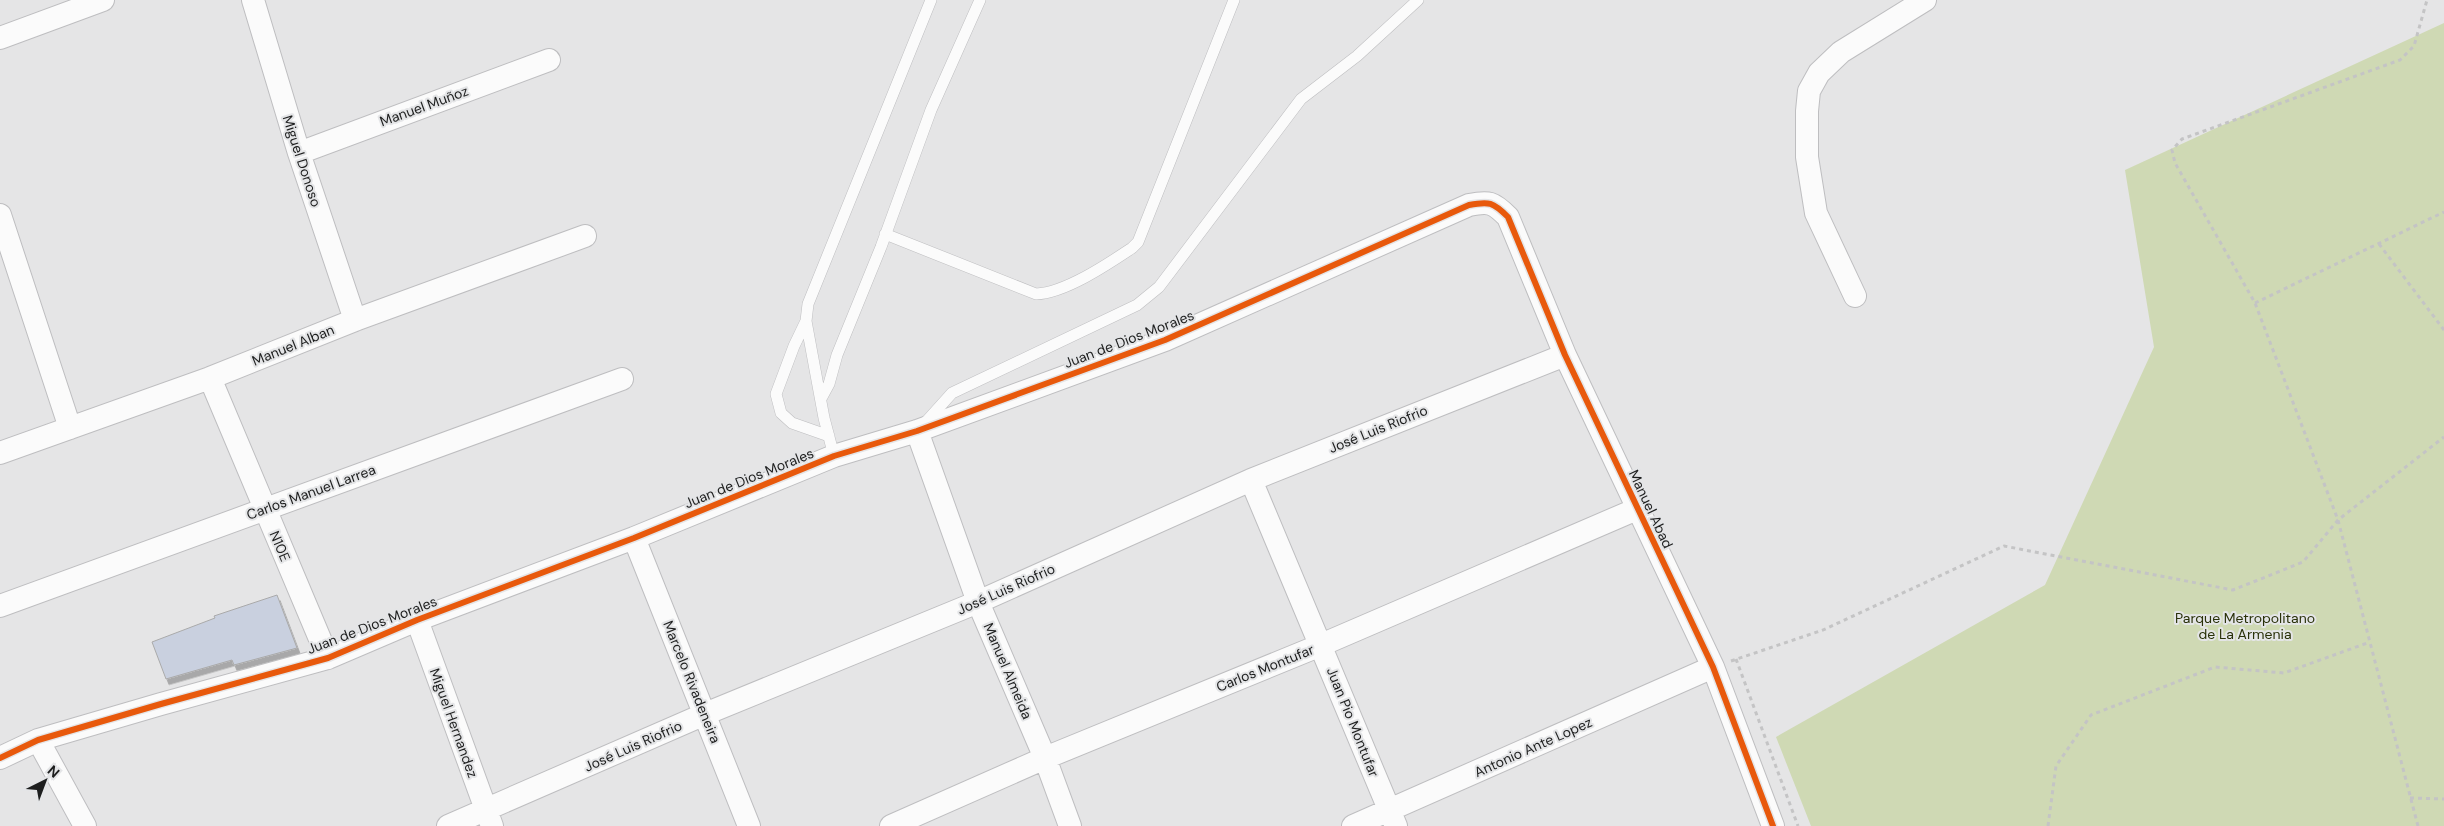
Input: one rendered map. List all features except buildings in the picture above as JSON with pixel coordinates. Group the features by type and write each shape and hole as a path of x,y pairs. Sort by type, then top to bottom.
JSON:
{"street":[{"name":"Miguel Donoso","path":"253,0 299,152 355,320"},
{"path":"1855,296 1816,213 1807,156 1807,112 1810,91 1819,73 1841,52 1925,0"},
{"path":"0,38 98,1"},
{"name":"Manuel Muñoz","path":"299,152 549,60"},
{"name":"Juan de Dios Morales","path":"0,758 38,740 328,658 417,620 634,538 832,446 917,431 1165,340 1469,205 1486,202 1498,207"},
{"name":"Manuel Abad","path":"1498,207 1508,217 1565,355 1713,667 1773,826"},
{"path":"0,215 8,263 70,428"},
{"name":"Manuel Alban","path":"0,453 210,378 355,320 585,236"},
{"name":"José Luis Riofrio","path":"448,826 489,819 704,714 978,602 1251,480 1565,355"},
{"name":"N10E","path":"210,378 328,658"},
{"name":"Carlos Manuel Larrea","path":"0,606 622,379"},
{"name":"Manuel Almeida","path":"917,431 978,602 1045,758 1070,826"},
{"name":"Juan Pio Montufar","path":"1251,480 1322,645 1393,818"},
{"name":"Carlos Montufar","path":"891,826 1045,758 1322,645 1638,509"},
{"name":"Marcelo Rivadeneira","path":"634,538 749,826"},
{"name":"Miguel Hernandez","path":"417,620 489,819"},
{"name":"Antonio Ante Lopez","path":"1353,826 1393,818 1713,667"},
{"path":"38,740 85,826"}],"lane":[{"path":"832,446 806,321 808,304 931,0"},
{"path":"822,397 829,384 836,354 886,234 931,110 980,0"},
{"path":"886,234 1036,294 1044,294 1069,284 1126,252 1138,242 1234,0"},
{"path":"917,431 952,393 1129,310 1159,287 1301,99 1357,56 1418,0"},
{"path":"806,321 794,346 776,394 781,413 792,423 832,446"}],"path":[{"path":"2418,826 2338,520 2255,303 2175,163 2172,150 2182,139 2400,60 2414,46 2427,0"},
{"path":"2255,303 2444,212"},
{"path":"2379,244 2444,330"},
{"path":"1713,667 1823,630 2004,546 2233,590 2303,562 2338,520 2444,437"},
{"path":"2048,826 2056,766 2091,715 2215,666 2284,673 2370,642"},
{"path":"1736,659 1798,826"},
{"path":"2410,798 2444,799"}],"green space":[{"name":"Parque Metropolitano de La Armenia","path":"2444,23 2444,826 1811,826 1776,737 2045,585 2154,347 2125,170"}],"cycle path":[{"path":"0,758 38,740 328,658 417,620 634,538 834,456 917,431 1165,340 1469,205 1486,203 1498,208 1508,217 1565,355 1713,667 1773,826"}]}
